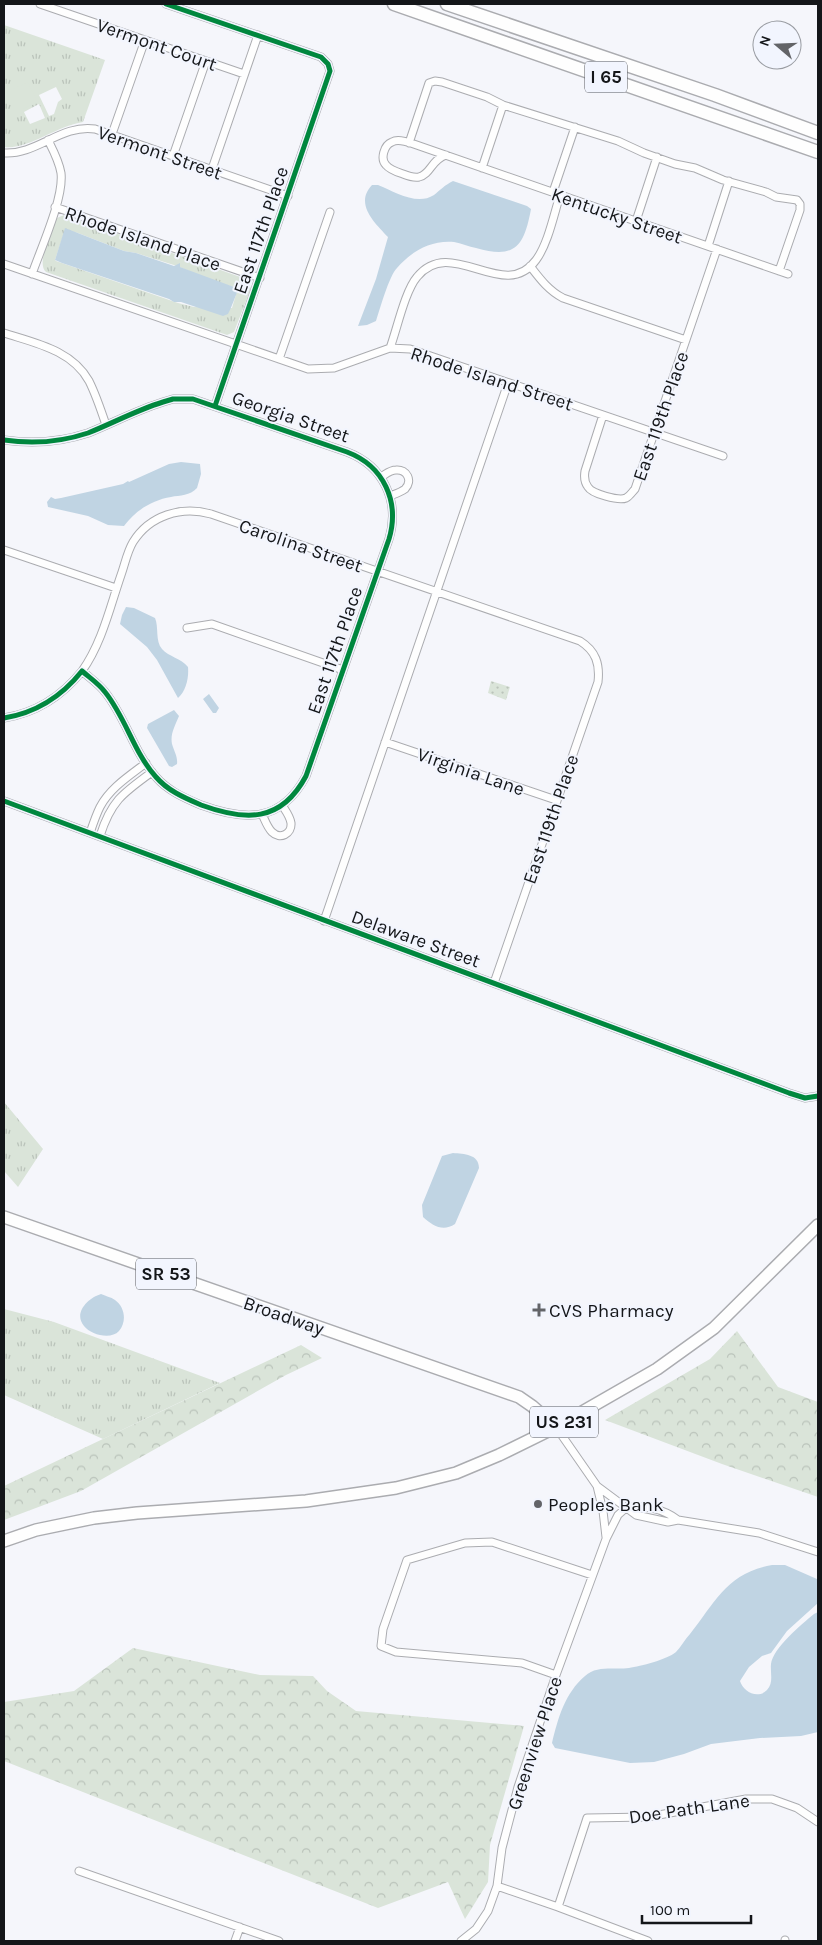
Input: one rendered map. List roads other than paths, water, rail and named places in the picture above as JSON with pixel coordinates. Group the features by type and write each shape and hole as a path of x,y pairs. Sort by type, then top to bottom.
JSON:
{"highway":[{"name":"I 65","path":"394,4 818,152"},
{"name":"I 65","path":"447,4 706,91 818,133"}],"main road":[{"name":"Broadway","path":"4,1217 519,1397 556,1427"},
{"name":"US 231","path":"4,1541 36,1530 94,1518 137,1512 306,1501 396,1488 456,1473 499,1455 556,1427 657,1369 714,1328 818,1225"}],"street":[{"name":"Vermont Court","path":"40,4 244,74"},
{"path":"166,4 258,35 212,169"},
{"name":"East 117th Place","path":"216,406 330,75 328,64 320,57 258,35"},
{"path":"112,134 145,40"},
{"path":"173,156 206,61"},
{"path":"409,143 429,83 435,81 442,82 487,97 503,105 618,141 675,164 695,168 729,182 766,192 776,197 797,200 800,204 800,210 779,271"},
{"path":"482,168 503,105"},
{"path":"390,348 410,290 418,276 425,269 440,263 456,262 496,275 505,276 530,266 541,252 574,127"},
{"name":"Vermont Street","path":"4,153 20,152 67,131 81,128 96,129 288,196"},
{"path":"32,274 60,193 61,173 48,140"},
{"name":"Kentucky Street","path":"446,156 438,158 425,174 420,176 406,175 392,170 384,164 384,151 388,144 397,140 409,143 788,274"},
{"path":"636,221 657,157"},
{"path":"708,246 729,182"},
{"name":"Rhode Island Place","path":"55,207 260,278"},
{"path":"279,359 330,212"},
{"name":"East 119th Place","path":"603,415 584,471 584,480 592,491 616,499 627,498 635,489 717,249"},
{"name":"Rhode Island Street","path":"4,264 308,369 325,370 343,366 390,348 410,350 723,456"},
{"path":"530,266 555,294 563,298 686,340"},
{"path":"4,333 52,349 70,359 88,380 106,425"},
{"path":"324,920 508,383"},
{"name":"Georgia Street","path":"4,440 39,442 58,440 87,433 172,399 185,398 216,406 354,454 367,462 381,477 390,496 393,512"},
{"path":"381,477 396,470 408,474 409,481 404,490 390,496"},
{"name":"Carolina Street","path":"4,718 44,704 68,687 82,671 95,650 128,553 138,536 156,520 176,512 195,511 211,514 580,641 587,645 595,655"},
{"name":"East 117th Place","path":"262,814 282,805 294,795 306,776 392,530 393,512"},
{"path":"4,550 116,588"},
{"path":"187,628 212,624 343,670"},
{"name":"East 119th Place","path":"494,983 598,682 599,666 595,655"},
{"path":"82,671 98,684 110,698 146,764 174,792 202,805 239,816 262,814 273,833 277,836 285,835 289,832 291,825 282,805"},
{"name":"Virginia Lane","path":"385,742 556,800"},
{"path":"90,832 100,808 108,795 120,783 146,764"},
{"path":"100,836 113,804 125,792 152,772"},
{"name":"Delaware Street","path":"4,801 789,1093 805,1098 818,1096"},
{"path":"556,1427 597,1486 627,1507 639,1506 668,1513 678,1520 759,1533 818,1552"},
{"name":"Greenview Place","path":"597,1486 603,1511 606,1539"},
{"name":"Greenview Place","path":"461,1941 476,1929 488,1910 497,1886 502,1848 514,1801 556,1675 606,1539 618,1515 627,1507"},
{"path":"556,1675 522,1663 396,1652 381,1646 383,1629 407,1560 464,1543 492,1542 592,1575"},
{"name":"Doe Path Lane","path":"558,1907 587,1818 648,1817 746,1799 772,1799 798,1808 818,1822"},
{"path":"79,1871 279,1941"},
{"path":"497,1886 648,1941"},
{"path":"235,1941 240,1927"}],"water":[{"path":"453,181 531,209 521,241 509,251 500,252 454,242 438,243 422,248 409,256 394,272 376,321 358,326 376,279 388,237 368,213 365,199 367,192 372,185 378,185 406,197 420,199 434,195"},
{"path":"65,228 124,251 136,253 174,266 180,263 180,267 234,287 240,287 228,314 223,316 181,302 174,302 55,260"},
{"path":"181,462 200,464 201,474 197,488 188,494 164,498 151,504 139,511 124,526 108,525 88,516 48,507 47,502 51,497 55,499 61,498 123,484 169,464"},
{"path":"126,607 134,608 155,618 162,649 188,667 186,684 178,698 157,660 147,647 120,624"},
{"path":"209,694 219,708 216,713 213,713 203,699"},
{"path":"174,710 179,716 172,737 177,764 172,767 169,766 147,728 148,724"},
{"path":"453,1153 474,1157 479,1168 455,1224 442,1228 423,1217 422,1205 442,1156"},
{"path":"101,1294 115,1300 123,1311 122,1327 115,1334 106,1336 96,1334 87,1329 81,1321 81,1311 87,1302"},
{"path":"772,1565 785,1565 817,1579 818,1603 787,1631 771,1653 762,1656 749,1667 740,1681 744,1688 751,1693 759,1694 767,1690 771,1681 771,1664 777,1651 796,1630 818,1612 818,1732 801,1736 760,1738 711,1744 654,1762 630,1763 555,1748 552,1743 563,1706 572,1690 585,1676 595,1670 634,1667 672,1655 678,1650 724,1590 744,1575"}],"place":[{"name":"CVS Pharmacy","path":"539,1310"},
{"name":"Peoples Bank","path":"538,1504"}]}
